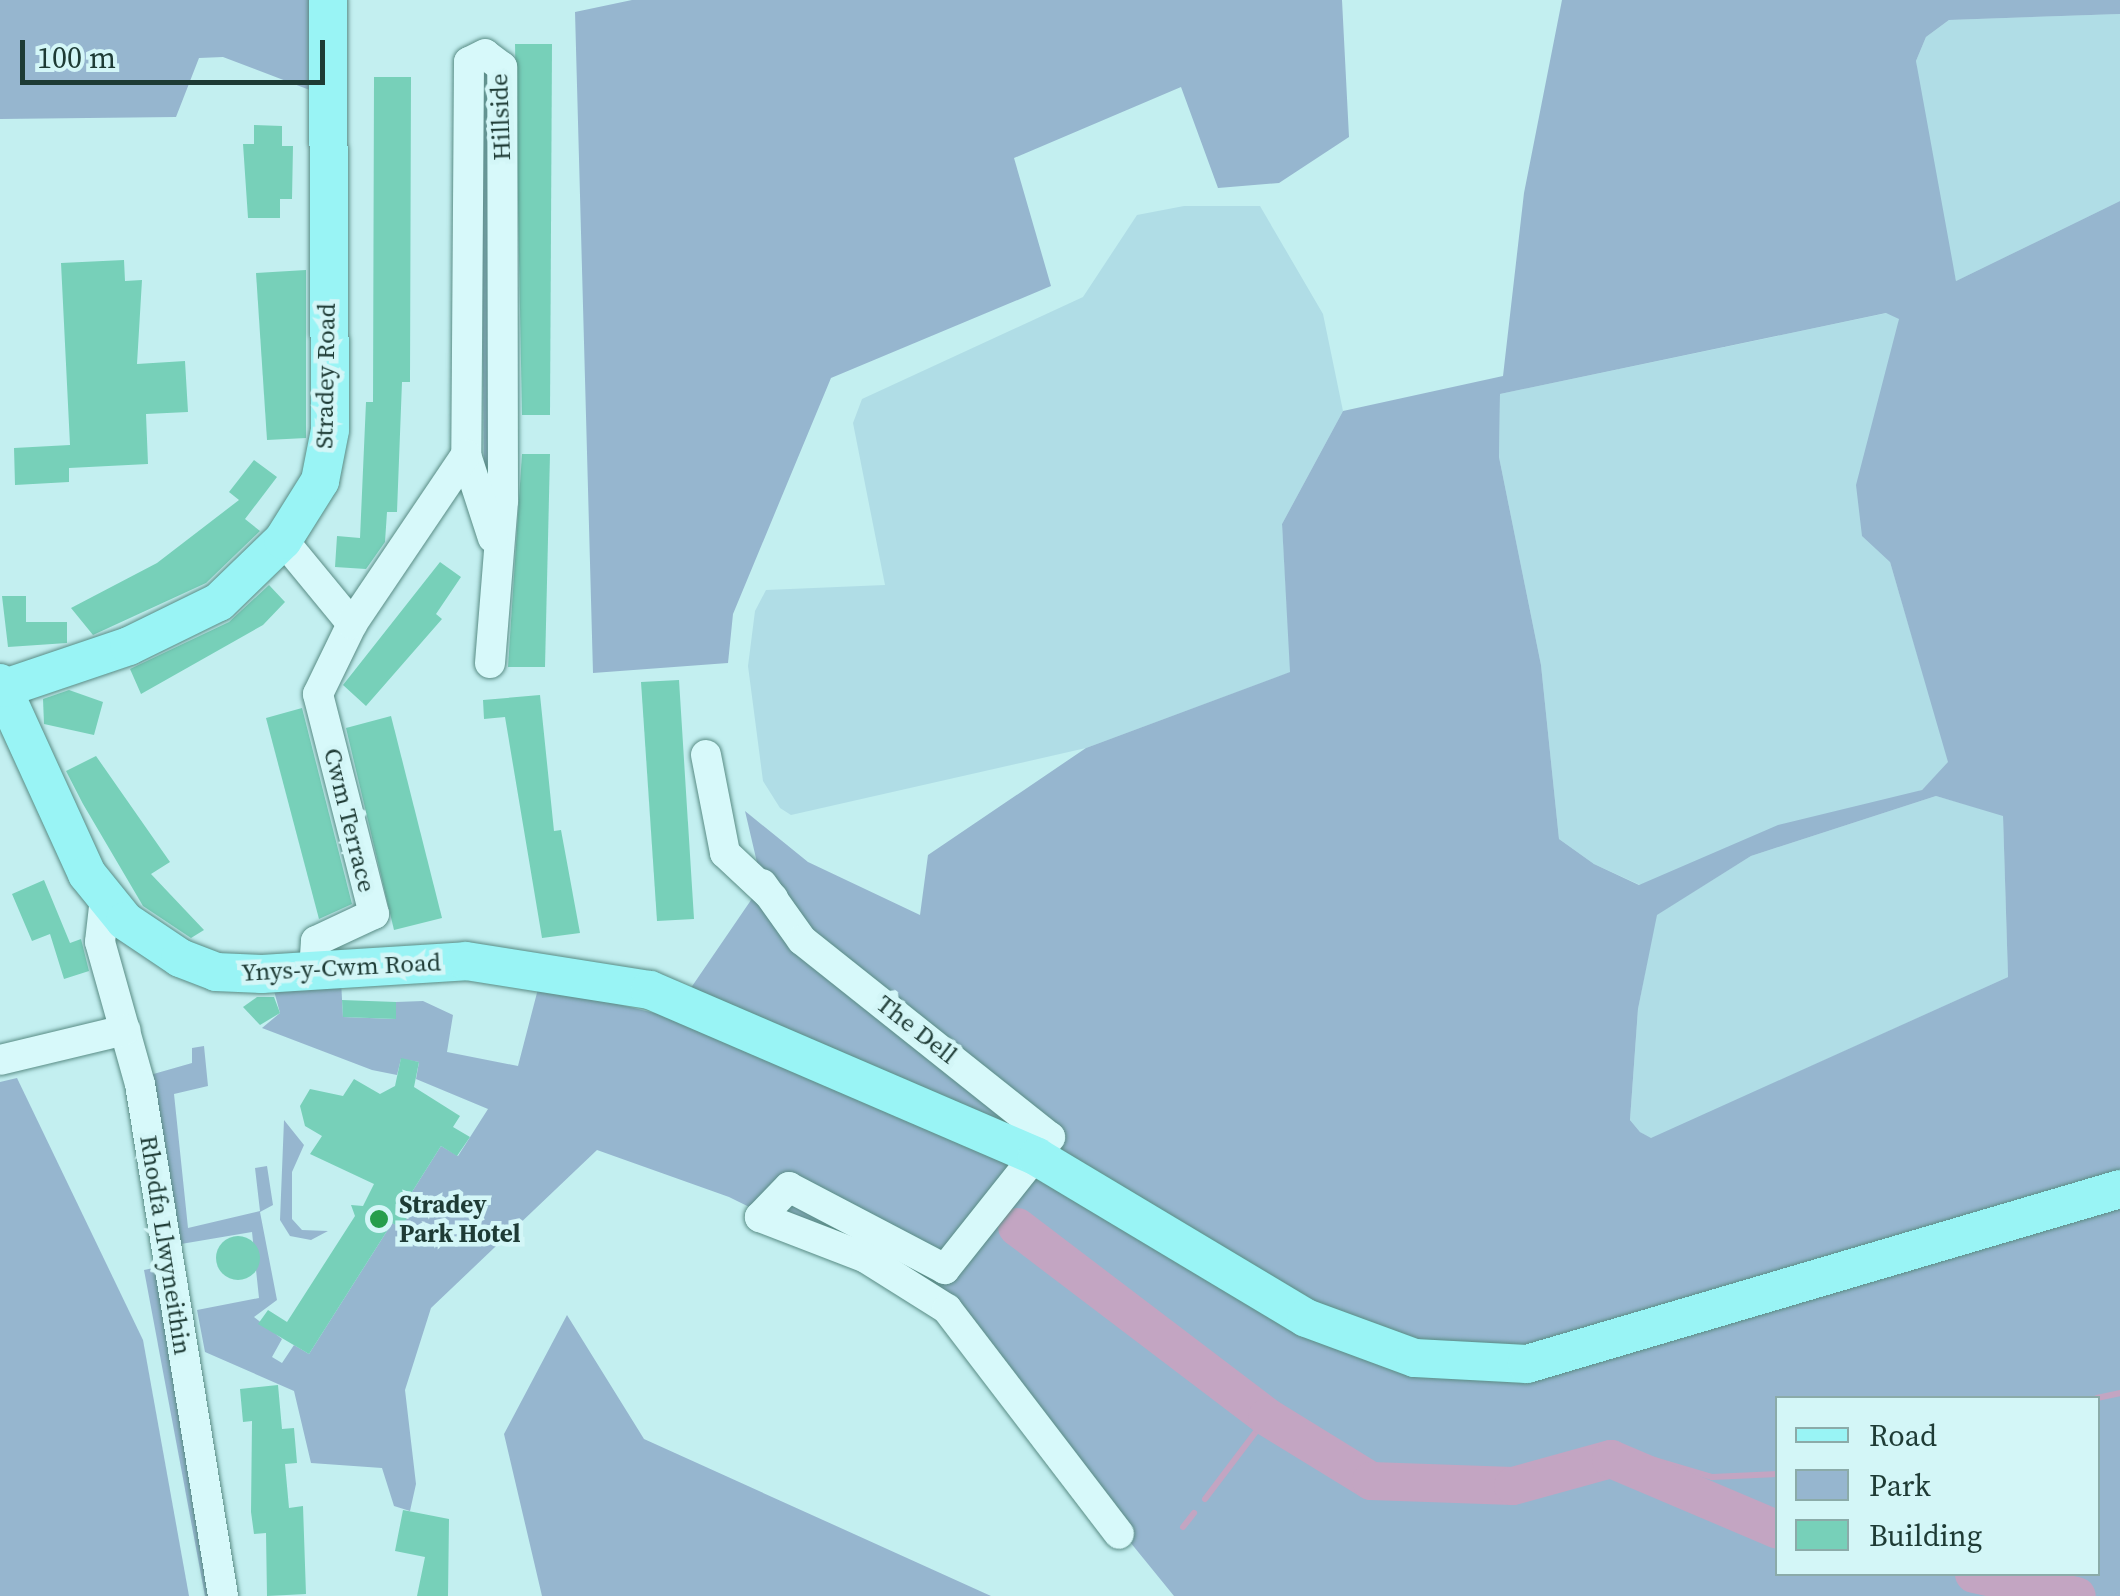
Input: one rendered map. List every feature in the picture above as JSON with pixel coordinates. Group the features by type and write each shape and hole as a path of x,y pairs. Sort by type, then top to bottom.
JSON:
{"main road":[{"name":"Stradey Road","path":"2,687 128,646 219,602 283,540 320,480 330,430 328,0"},
{"name":"Ynys-y-Cwm Road","path":"2,687 62,824 105,898 148,938 216,972 466,962 650,990 1037,1156 1306,1318 1376,1348 1472,1368 1527,1364 2120,1189"}],"street":[{"name":"Hillside","path":"490,664 493,538 503,501 502,66 485,54 469,62 466,455 493,538"},
{"path":"283,540 352,624 466,455"},
{"name":"Cwm Terrace","path":"314,970 316,941 374,914 318,694 352,624"},
{"name":"The Dell","path":"706,755 725,853 767,891 802,940 1045,1125 1047,1148 1037,1156"},
{"name":"Rhodfa Llwyneithin","path":"105,898 100,942 124,1030 223,1596"},
{"path":"0,1060 124,1030"},
{"path":"1037,1156 945,1269 789,1187 760,1217 866,1258 947,1309 1120,1534"}],"shaded area":[{"path":"2120,14 2120,201 1956,281 1926,145 1916,61 1926,37 1949,20"},
{"path":"1184,206 1260,206 1323,314 1343,411 1282,524 1291,672 1086,748 791,815 780,808 763,781 748,666 755,611 766,590 885,585 853,423 862,399 1083,297 1137,215"},
{"path":"1887,313 1899,318 1890,562 1949,762 1922,790 1640,885 1594,864 1559,839 1541,665 1499,457 1500,394"},
{"path":"1936,796 2003,815 2008,977 1651,1139 1640,1132 1630,1120 1638,1009 1656,915 1751,856"}],"green space":[{"path":"0,0 318,0 315,92 223,57 199,58 176,117 0,119"},
{"path":"632,0 1342,0 1349,137 1279,183 1218,188 1181,87 1014,158 1051,286 831,378 733,614 728,663 593,673 575,12"},
{"path":"1562,0 2120,0 2120,14 1949,20 1926,37 1916,61 1956,281 2120,201 2120,1189 1432,1376 1516,1378 2120,1203 2120,1596 1174,1596 929,1295 729,1197 597,1150 431,1308 405,1390 416,1484 410,1511 394,1506 382,1468 311,1463 294,1391 205,1352 197,1310 259,1298 252,1232 181,1244 150,1075 192,1063 192,1048 204,1046 208,1086 174,1094 188,1228 260,1211 255,1168 267,1166 273,1205 260,1212 277,1300 254,1317 282,1339 272,1357 282,1363 294,1345 309,1354 392,1223 401,1227 413,1208 405,1203 441,1146 458,1156 488,1109 416,1079 419,1062 401,1059 397,1075 372,1070 262,1028 280,1013 273,987 341,981 343,1017 395,1019 396,1002 423,1001 453,1015 447,1052 518,1066 539,985 671,1017 762,884 745,811 808,862 920,915 928,855 1086,748 1290,672 1282,524 1343,411 1503,376 1524,193","holes":["1886,313 1899,319 1856,485 1862,536 1890,562 1948,762 1922,790 1778,825 1639,885 1594,864 1559,839 1541,665 1499,457 1500,394","1936,796 2003,816 2008,977 1651,1138 1640,1132 1630,1120 1638,1009 1657,915 1751,856"]},
{"path":"488,63 499,500 484,472 480,69"},
{"path":"17,1078 143,1340 189,1596 0,1596 0,1082"},
{"path":"284,1120 304,1145 292,1172 292,1219 302,1230 328,1231 311,1240 290,1236 280,1220"},
{"path":"158,1267 214,1596 205,1596 144,1270"},
{"path":"567,1315 644,1439 991,1596 542,1596 504,1434"}],"building":[{"path":"515,44 552,44 550,415 522,415"},
{"path":"374,77 411,77 410,382 402,382 397,512 387,512 385,542 366,569 335,567 337,536 360,538 366,402 373,402"},
{"path":"254,125 282,126 282,146 293,146 292,199 280,199 280,218 248,218 243,144 254,144"},
{"path":"124,260 125,281 142,280 137,364 185,361 188,412 146,414 148,464 69,468 69,482 15,485 14,448 70,445 61,263"},
{"path":"306,270 306,438 267,440 256,273"},
{"path":"522,454 550,454 545,667 508,667"},
{"path":"254,460 277,477 245,519 260,531 206,583 93,635 71,608 157,563 239,500 229,492"},
{"path":"440,562 461,577 436,614 442,619 366,706 343,685"},
{"path":"269,585 285,602 263,625 141,694 130,669 229,622"},
{"path":"2,596 26,596 26,622 67,622 67,643 8,647"},
{"path":"679,680 694,919 657,921 641,682"},
{"path":"69,690 103,702 94,735 44,724 43,699"},
{"path":"540,695 554,831 561,830 580,933 542,938 505,717 484,719 483,700"},
{"path":"302,708 352,904 319,919 266,718"},
{"path":"391,716 442,918 394,930 346,728"},
{"path":"96,756 170,862 151,874 204,930 191,938 143,906 83,804 66,771"},
{"path":"44,880 70,943 81,939 89,971 64,979 50,934 32,941 12,894"},
{"path":"257,997 274,997 280,1013 260,1025 243,1007"},
{"path":"342,1000 396,1002 396,1019 343,1017"},
{"name":"Stradey Park Hotel","path":"401,1058 419,1062 414,1087 460,1116 453,1127 470,1137 457,1156 441,1146 405,1203 413,1208 401,1228 392,1223 309,1354 258,1324 268,1310 287,1322 355,1216 351,1205 363,1206 374,1184 310,1154 322,1136 305,1126 300,1106 310,1089 343,1096 354,1079 380,1094 395,1086"},
{"path":"238,1236 254,1242 260,1258 254,1274 238,1280 222,1274 216,1258 222,1242"},
{"path":"278,1385 282,1429 294,1428 297,1463 285,1464 289,1508 303,1506 306,1594 267,1596 266,1533 254,1534 251,1512 252,1421 243,1422 240,1389"},
{"path":"403,1510 449,1519 448,1596 417,1596 425,1557 395,1551"}],"waterway":[{"path":"1017,1227 1267,1417 1371,1481 1513,1486 1611,1459 1775,1529"},
{"path":"2100,1397 2120,1393"},
{"path":"1205,1499 1267,1417"},
{"path":"1628,1452 1712,1477 1775,1474"},
{"path":"1183,1527 1194,1513"},
{"path":"1983,1576 2077,1596"}],"place":[{"name":"Stradey Park Hotel","path":"379,1219"}]}
